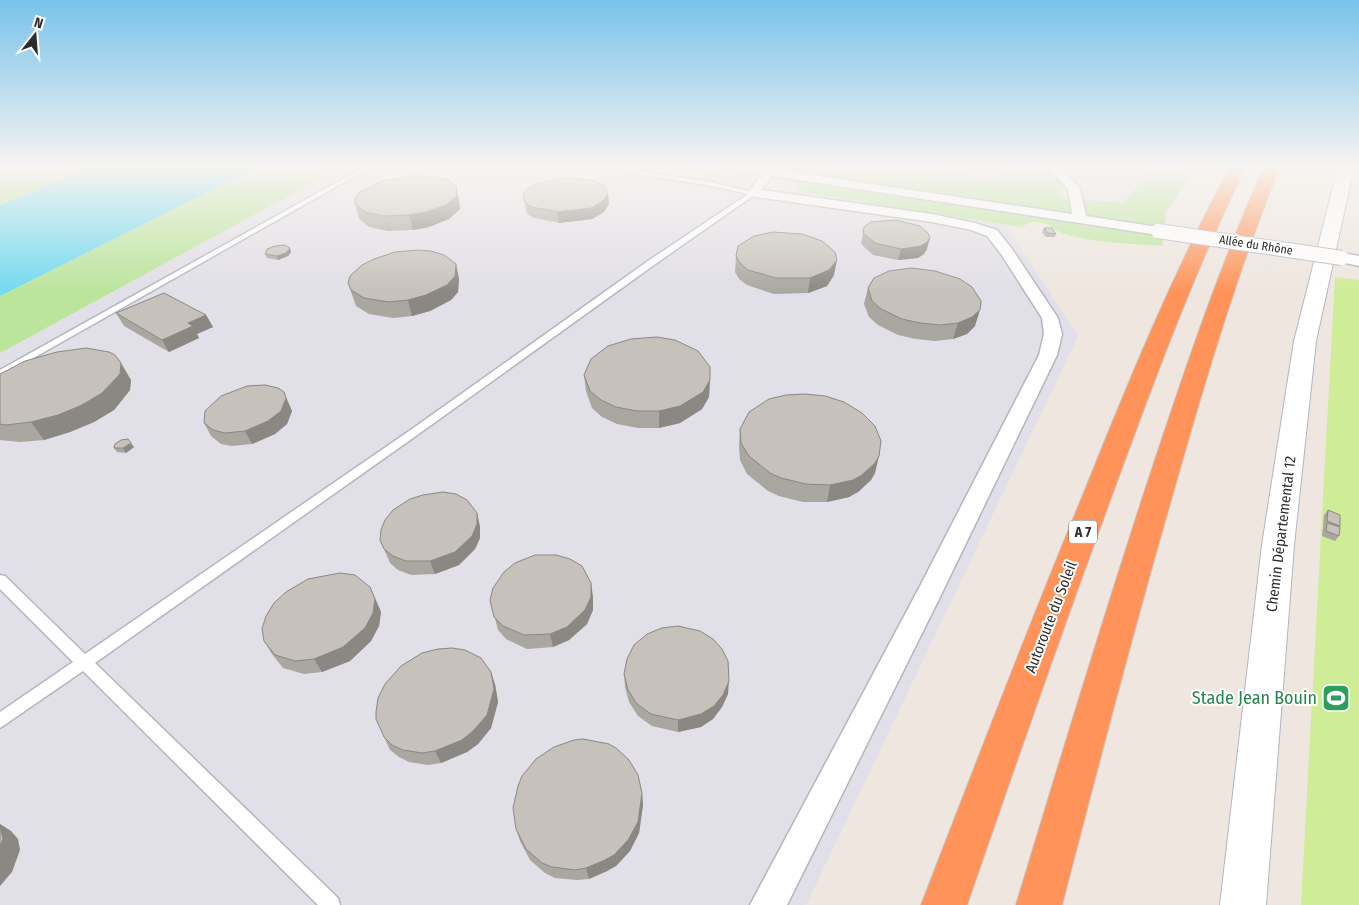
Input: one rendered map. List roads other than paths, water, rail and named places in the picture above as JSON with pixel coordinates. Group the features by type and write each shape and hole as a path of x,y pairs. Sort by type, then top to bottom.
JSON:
{"highway":[{"name":"Autoroute du Soleil","path":"944,905 1084,529 1140,386 1176,299 1218,209"},
{"path":"1039,905 1143,542 1183,413 1255,209"}],"main road":[{"name":"Chemin Départemental 12","path":"1243,905 1278,544 1304,341 1336,209"}],"street":[{"path":"768,905 927,597 1048,355 1053,334 1050,318 1007,252 992,233 975,227 897,209"},
{"name":"Allée du Rhône","path":"1017,209 1359,261"},
{"path":"1078,209 1080,219"}],"lane":[{"path":"0,374 292,209"},
{"path":"0,721 719,209"},
{"path":"0,580 331,905"}],"water":[{"path":"0,209 174,209 0,296"}],"place":[{"name":"Stade Jean Bouin","path":"1336,698"}]}
